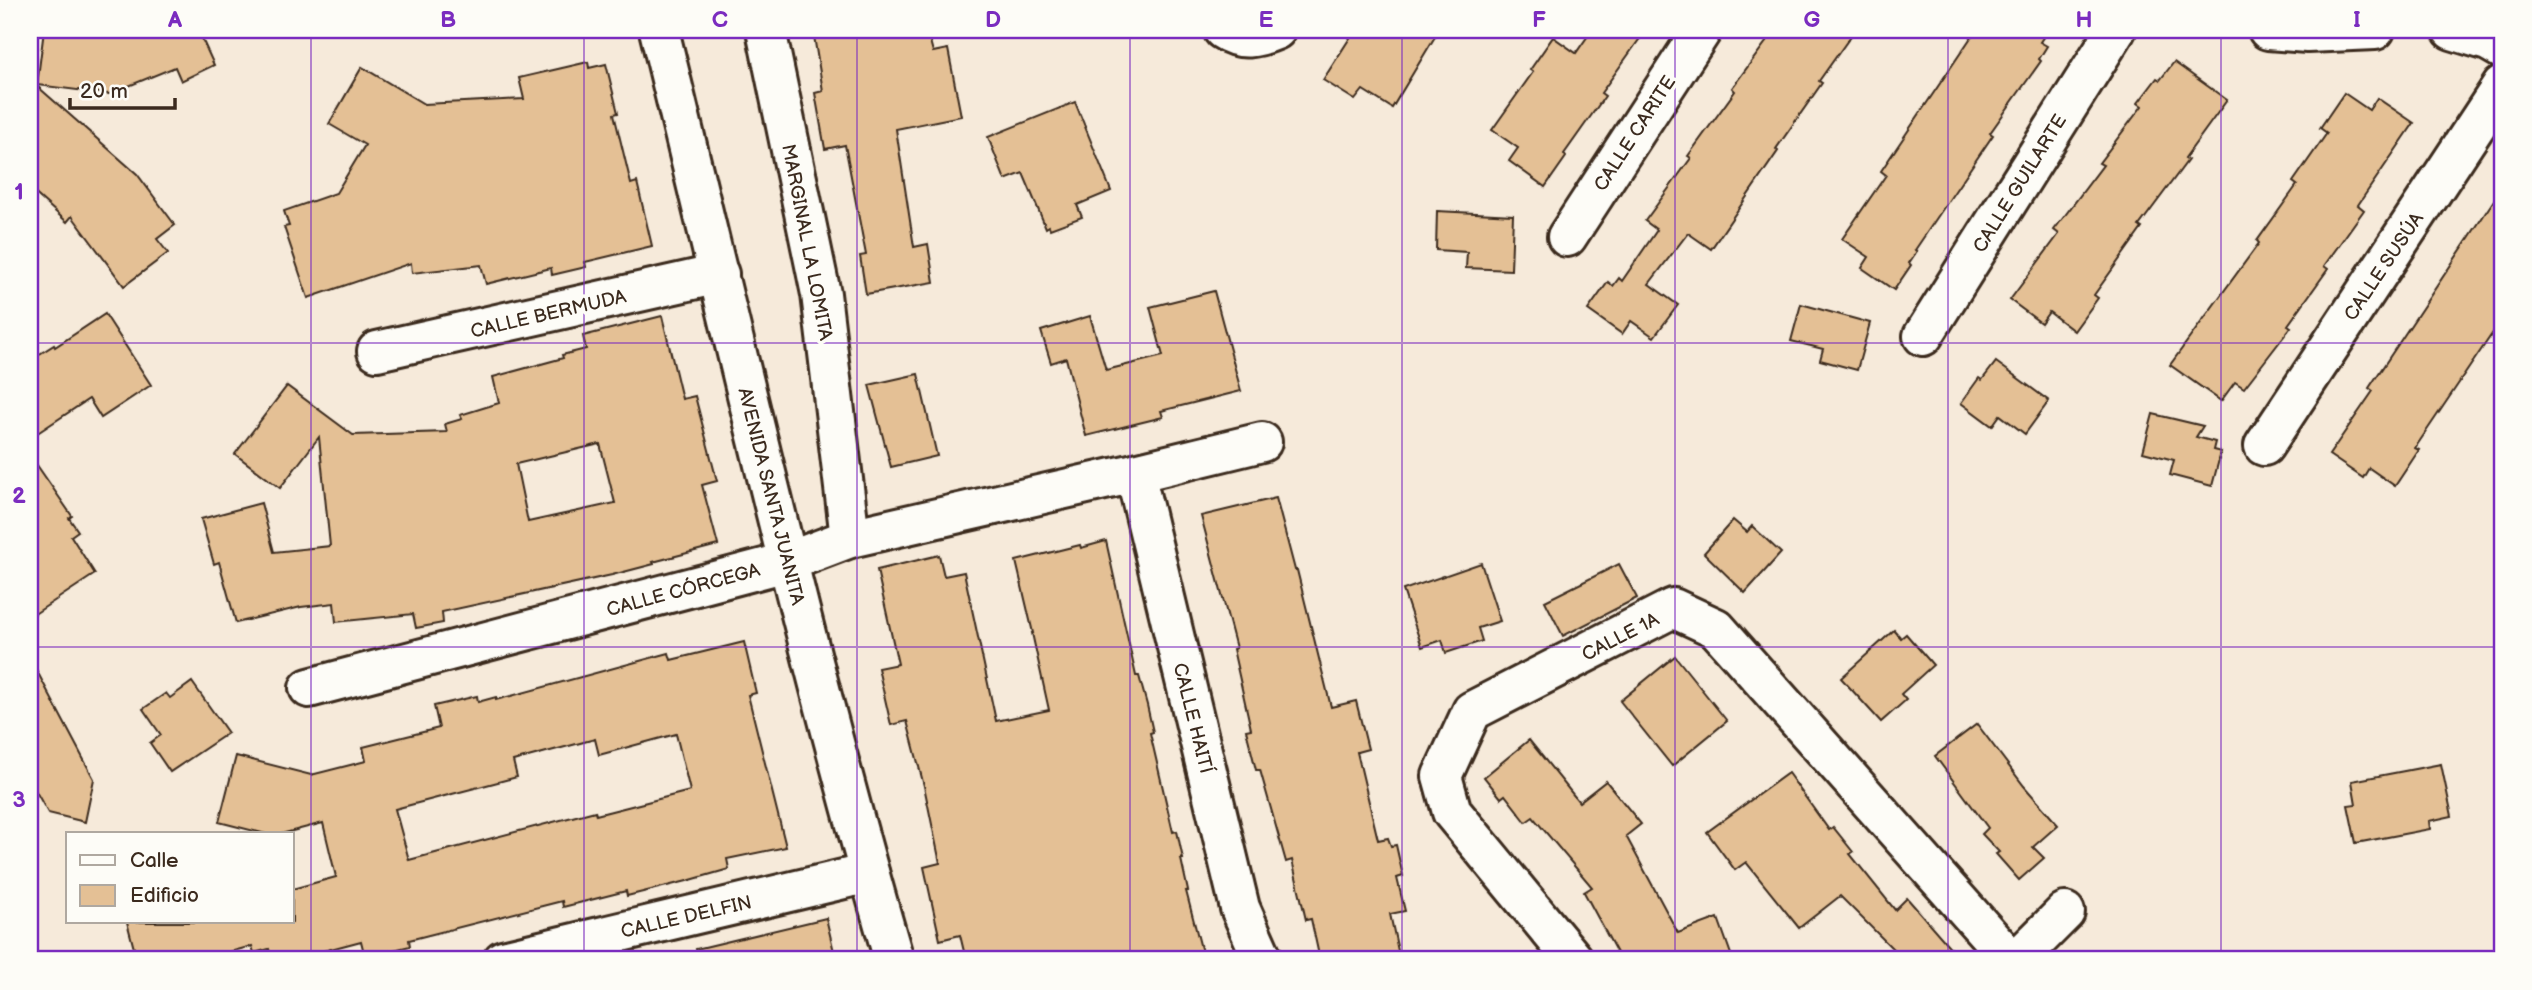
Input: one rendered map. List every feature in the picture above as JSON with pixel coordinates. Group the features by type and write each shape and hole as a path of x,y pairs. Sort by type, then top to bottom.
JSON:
{"street":[{"name":"AVENIDA SANTA JUANITA","path":"659,30 787,562 894,960"},
{"name":"MARGINAL LA LOMITA","path":"766,30 821,294 850,538"},
{"path":"1223,30 1235,38 1255,38 1276,30"},
{"name":"CALLE CARITE","path":"1567,237 1702,30"},
{"name":"CALLE GUILARTE","path":"1923,336 2116,30"},
{"path":"2267,30 2307,33 2375,30"},
{"path":"2452,30 2488,41 2502,49"},
{"name":"CALLE SUSÚA","path":"2264,446 2502,86"},
{"name":"CALLE BERMUDA","path":"377,352 719,274"},
{"name":"CALLE CÓRCEGA","path":"309,688 787,562 850,538 1262,442"},
{"name":"CALLE HAITÍ","path":"1135,473 1240,908 1263,960"},
{"name":"CALLE 1A","path":"1574,960 1452,812 1442,776 1472,711 1673,608 1716,628 2014,960 2065,912"},
{"name":"CALLE DELFIN","path":"503,960 869,873"}],"building":[{"path":"44,30 198,30 214,65 181,81 175,67 109,94 37,85"},
{"path":"813,30 927,30 933,52 948,49 961,116 896,129 914,247 928,244 934,282 866,294 860,256 866,255 845,145 825,149 815,93 823,91"},
{"path":"1355,30 1439,30 1392,108 1363,90 1355,100 1323,80"},
{"path":"1592,30 1646,30 1601,93 1605,96 1564,154 1566,157 1545,187 1509,161 1518,148 1492,130 1533,72 1530,70 1553,37 1576,53"},
{"path":"1775,30 1855,30 1819,81 1822,83 1776,149 1778,151 1711,249 1688,233 1649,284 1678,305 1654,337 1631,321 1622,334 1588,310 1608,282 1613,286 1619,278 1622,281 1657,230 1645,221 1735,91 1732,88"},
{"path":"1976,30 2048,30 2040,42 2047,46 2039,59 2041,61 1990,133 1993,135 1915,250 1917,251 1909,263 1911,265 1894,290 1862,268 1869,257 1842,239 1886,175 1881,171"},
{"path":"588,62 589,68 606,64 618,113 614,114 631,184 637,182 652,246 585,262 586,267 552,275 551,268 486,284 481,265 412,273 411,263 308,298 284,227 289,226 284,211 336,193 365,145 329,124 362,67 424,104 524,99 519,78"},
{"path":"2174,62 2227,100 2185,158 2188,160 2139,226 2142,228 2094,295 2098,298 2074,331 2049,312 2041,323 2010,300 2059,234 2054,230 2103,165 2099,163 2142,106 2138,103 2157,78 2160,80"},
{"path":"37,86 137,174 175,225 157,239 168,253 124,286 72,216 67,222 30,189 30,113 34,115"},
{"path":"2344,93 2369,110 2377,98 2414,123 2358,205 2364,210 2324,266 2328,269 2288,325 2291,327 2244,388 2235,382 2221,401 2170,365 2259,243 2257,241 2297,185 2293,182 2327,133 2320,128"},
{"path":"1075,102 1111,191 1077,205 1082,217 1050,229 1049,226 1046,228 1023,173 1005,180 988,137"},
{"path":"2502,188 2502,319 2415,448 2419,450 2395,486 2369,468 2363,478 2329,455 2373,391 2369,388"},
{"path":"1437,211 1513,215 1511,270 1466,268 1467,252 1436,250"},
{"path":"1214,291 1241,391 1161,411 1163,417 1086,436 1066,358 1051,363 1041,331 1090,316 1106,370 1163,356 1150,307"},
{"path":"1801,304 1870,323 1857,370 1820,360 1823,349 1791,341"},
{"path":"105,314 151,385 101,418 89,399 30,438 30,360"},
{"path":"662,316 682,399 695,396 717,481 702,485 718,545 612,575 442,612 443,623 416,628 413,614 336,622 334,603 301,607 236,623 219,562 214,564 201,519 261,503 274,552 330,546 319,437 280,488 235,454 287,386 353,435 447,432 445,424 462,419 460,415 499,403 493,377 586,349 583,336","holes":["600,444 615,503 528,522 516,464"]},
{"path":"1996,362 2049,401 2025,434 2000,415 1992,426 1961,403 1979,378 1982,380"},
{"path":"918,374 937,456 891,467 869,385"},
{"path":"2153,414 2203,426 2196,437 2215,442 2213,450 2221,452 2212,486 2170,475 2174,460 2143,452"},
{"path":"30,455 72,516 69,518 78,531 71,536 95,574 30,617"},
{"path":"1276,498 1331,707 1356,701 1368,749 1357,752 1378,840 1388,838 1391,846 1396,845 1403,876 1397,878 1405,911 1390,914 1400,960 1320,960 1311,919 1306,920 1292,860 1286,862 1260,770 1256,770 1246,730 1251,729 1233,649 1236,648 1201,516"},
{"path":"1733,520 1747,532 1752,526 1781,553 1745,593 1704,553"},
{"path":"1106,541 1136,676 1139,676 1147,705 1153,732 1150,733 1173,832 1177,831 1186,891 1204,960 966,960 960,935 940,940 924,867 940,863 924,786 907,721 891,725 878,668 898,664 877,570 939,555 944,576 964,572 996,721 1049,710 1016,561"},
{"path":"1481,563 1500,621 1478,628 1482,641 1446,653 1442,640 1422,647 1403,590"},
{"path":"1619,564 1637,598 1563,636 1545,601"},
{"path":"1894,630 1901,638 1906,634 1933,665 1901,694 1906,700 1881,722 1841,678"},
{"path":"744,642 756,693 748,695 786,847 727,859 729,869 687,881 627,896 626,891 563,907 562,901 409,940 410,946 365,957 361,941 289,960 272,960 269,949 254,953 252,946 200,960 137,960 127,923 294,923 294,888 336,877 323,823 289,832 258,832 219,822 236,756 311,775 366,761 363,747 439,728 434,706 477,696 478,702 496,697 496,700 669,653 671,660","holes":["676,734 690,791 596,815 595,811 409,860 395,809 517,777 513,761 595,739 599,755"]},
{"path":"1675,656 1727,721 1672,766 1620,701"},
{"path":"30,658 94,779 85,822 48,813 30,781"},
{"path":"192,682 228,733 170,772 150,743 161,735 143,709 166,693 170,698"},
{"path":"1977,724 2024,786 2058,825 2033,847 2044,858 2019,880 1982,834 1988,828 1935,756"},
{"path":"1529,740 1579,802 1606,781 1641,824 1626,836 1678,933 1718,918 1733,960 1613,960 1612,957 1618,955 1584,892 1592,887 1533,817 1526,822 1505,795 1501,798 1484,777"},
{"path":"2441,764 2452,816 2429,821 2430,829 2356,843 2348,805 2356,804 2352,781"},
{"path":"1788,773 1829,830 1833,827 1853,852 1850,854 1895,910 1907,898 1961,960 1904,960 1840,896 1799,928 1746,862 1735,870 1707,832"},
{"path":"826,918 836,960 698,960 696,949"}]}
